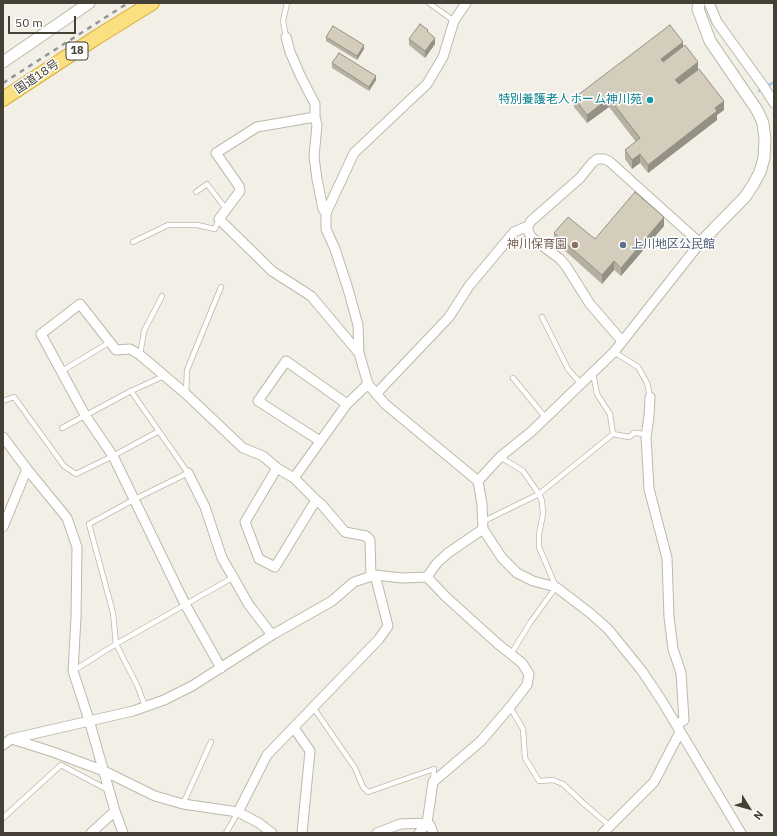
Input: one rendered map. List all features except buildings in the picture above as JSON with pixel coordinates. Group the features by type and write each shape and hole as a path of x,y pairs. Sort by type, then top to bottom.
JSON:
{"highway":[{"name":"国道18号","path":"3,100 97,37 152,3"}],"street":[{"path":"3,62 89,3"},
{"path":"466,3 454,21 443,57 427,84 354,154 326,213 326,229 335,249 358,325 359,353 368,384 385,404 478,481 482,504 482,525 502,558 517,573 533,581 556,587 584,608 608,629 642,670 679,728 741,833"},
{"path":"478,481 500,458 532,431 614,352 700,243 745,197 754,185 764,158 765,140 763,123 757,110 710,41 698,9 699,3"},
{"path":"709,3 717,22 774,103"},
{"path":"286,37 290,52 315,104 315,117 317,125 314,157 316,179 323,209 326,213"},
{"path":"315,117 257,127 216,153 239,186 240,192 219,219 272,271 311,296 359,353"},
{"path":"376,394 449,316 469,286 514,232 528,226 531,221 580,178 597,159 609,161 700,243"},
{"path":"528,226 528,231 531,237 560,259 590,304 622,341"},
{"path":"221,668 185,604 113,456 85,415 42,334 80,304 116,350 130,349 140,355 186,394 244,448 263,456 277,468 294,478 322,505 345,532 366,536 370,540 373,575 388,626 379,639 267,755 238,812"},
{"path":"320,442 258,401 286,361 346,404"},
{"path":"294,478 346,404 368,384"},
{"path":"603,833 654,782 684,720 681,673 673,649 669,617 667,558 649,489 646,434 650,397"},
{"path":"3,437 67,518 77,547 74,671 115,811 123,833"},
{"path":"277,468 246,522 259,559 275,567 316,500"},
{"path":"4,522 27,469"},
{"path":"188,473 205,507 222,558 232,578 249,606 272,635"},
{"path":"427,577 437,563 482,525"},
{"path":"3,745 11,739 133,710 164,700 192,686 272,635 332,601 354,582 373,575 402,578 427,577 446,597 522,663 529,674 527,685 481,741 433,782 426,823 419,833"},
{"path":"294,728 310,751 302,833"},
{"path":"11,739 53,752 104,771 155,796 183,804 238,812 259,823 272,833"},
{"path":"91,833 115,811"},
{"path":"377,833 400,824 426,823 430,825 433,833"}],"lane":[{"path":"286,37 283,21 287,3"},
{"path":"429,3 454,21"},
{"path":"196,192 207,184 226,209"},
{"path":"133,242 168,225 197,225 215,229 219,219"},
{"path":"186,394 187,370 221,287"},
{"path":"140,355 144,331 162,296"},
{"path":"542,317 568,368 581,384"},
{"path":"62,371 110,342"},
{"path":"614,352 638,367 647,384 650,397"},
{"path":"593,371 597,394 610,414 613,434"},
{"path":"62,428 131,391 164,376"},
{"path":"513,378 545,417"},
{"path":"131,391 188,473 89,524 113,613 116,644 137,685 145,706"},
{"path":"3,401 14,397 64,466 76,474 159,431"},
{"path":"482,525 539,494 613,434 629,437 634,433 646,434"},
{"path":"500,458 523,472 539,494 542,501 543,514 539,534 539,547 556,587 511,654"},
{"path":"74,671 116,644 232,578"},
{"path":"313,707 355,768 363,787 368,792 434,769 433,782"},
{"path":"510,707 523,729 525,758 540,781 553,780 563,784 610,826"},
{"path":"183,804 211,742"},
{"path":"3,818 61,765 109,791"},
{"path":"226,833 238,812"}],"waterway":[{"path":"759,91 774,82"}],"railway":[{"path":"3,83 128,3"}],"place":[{"name":"特別養護老人ホーム神川苑","path":"650,100"},
{"name":"神川保育園","path":"575,245"},
{"name":"上川地区公民館","path":"623,245"}]}
